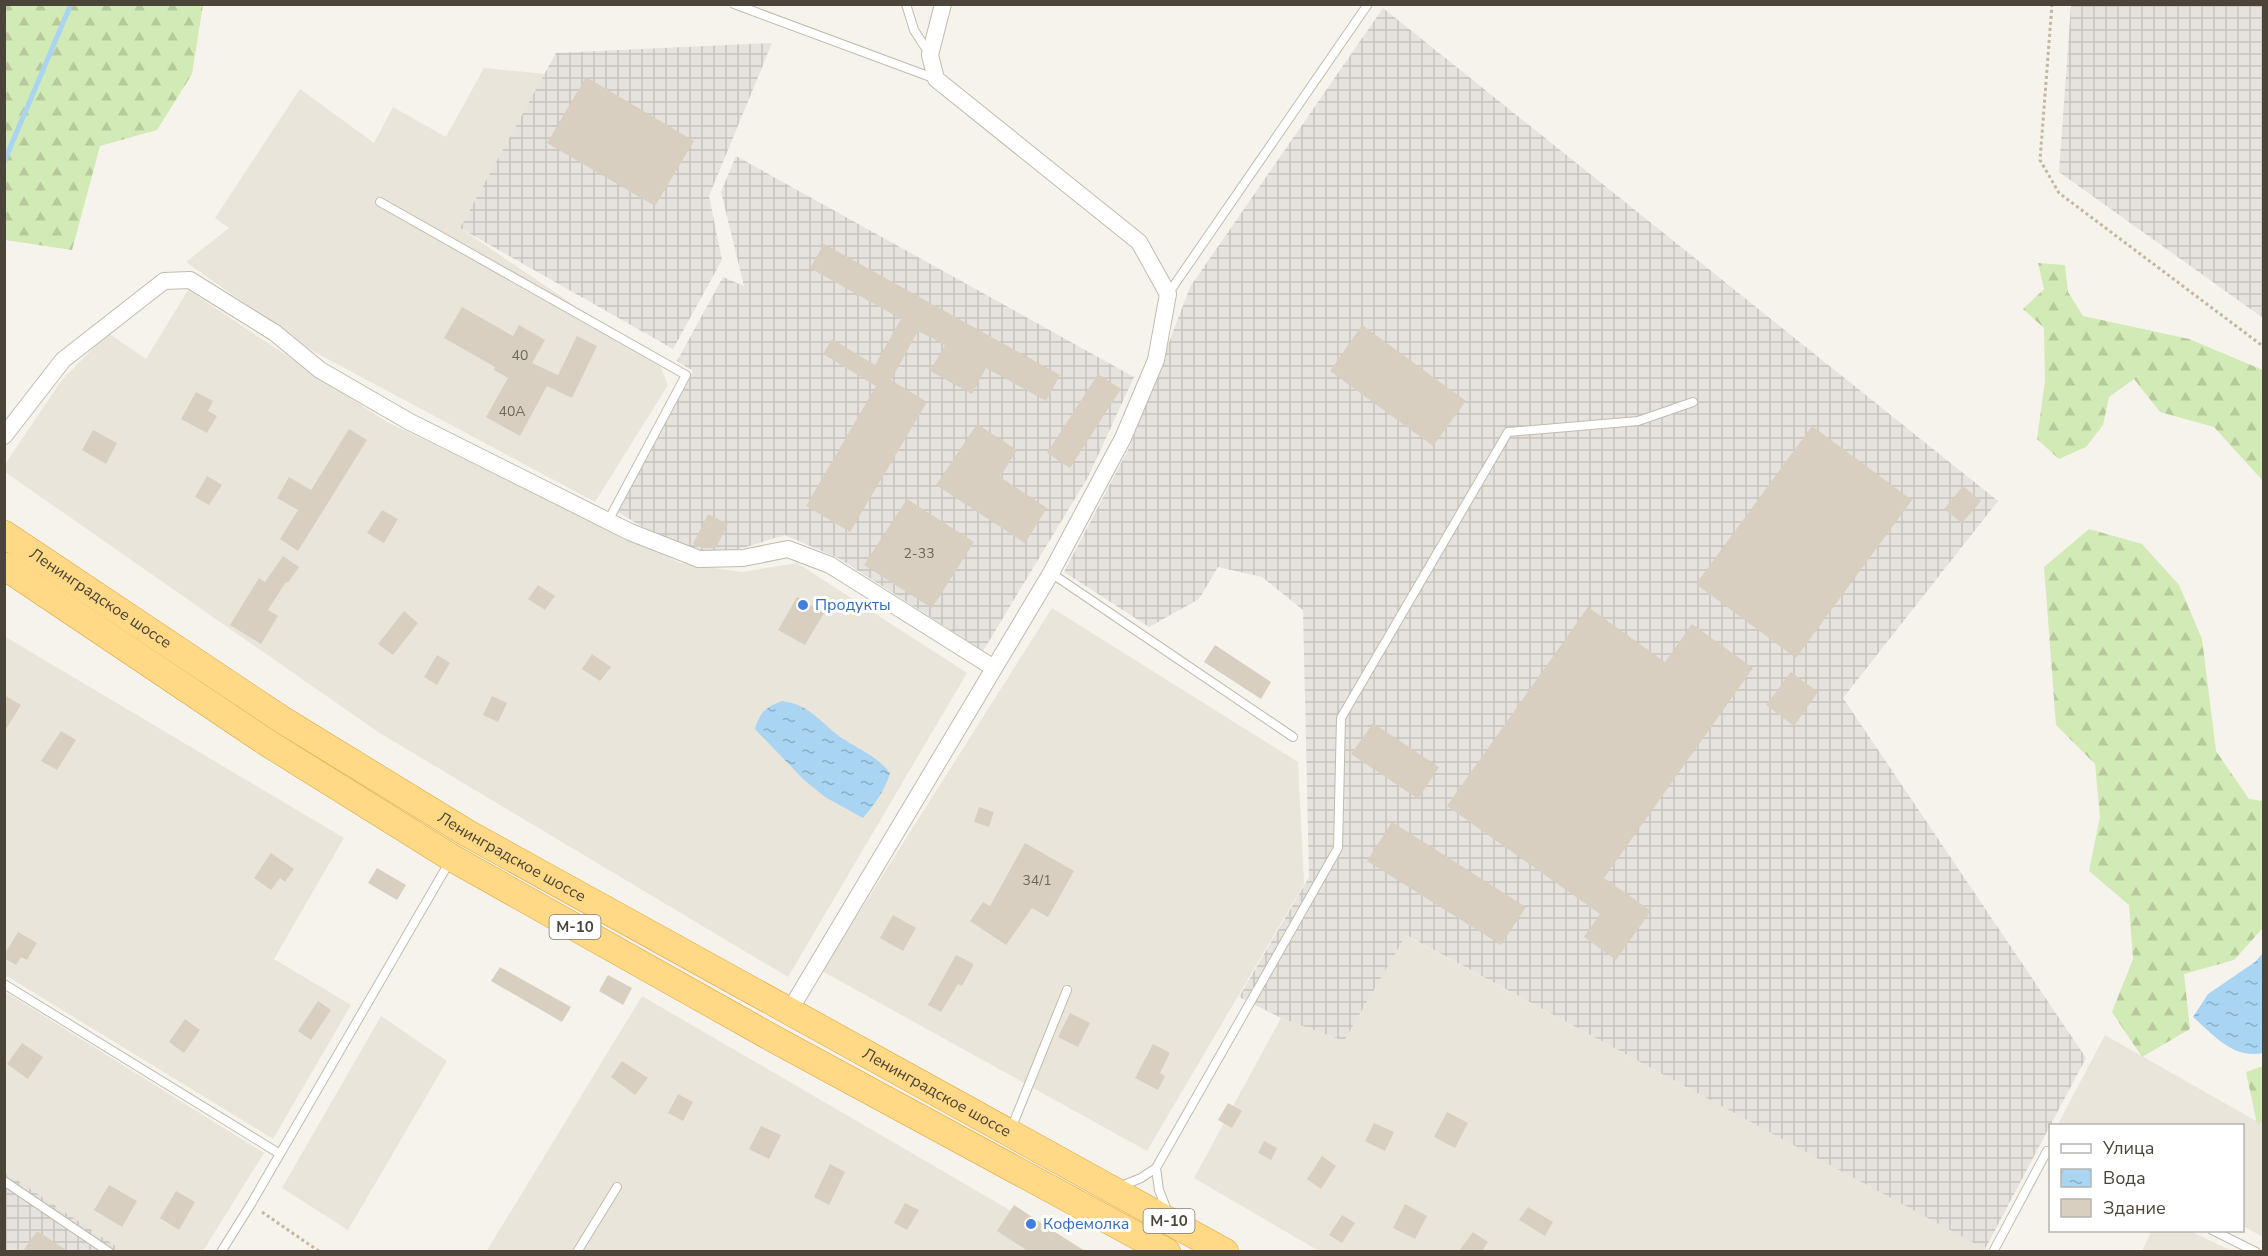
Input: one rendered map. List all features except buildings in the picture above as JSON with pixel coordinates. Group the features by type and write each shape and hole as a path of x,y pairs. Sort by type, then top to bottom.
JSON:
{"highway":[{"name":"Ленинградское шоссе","path":"4,534 281,719 467,833 1226,1251"},
{"name":"Ленинградское шоссе","path":"4,566 266,742 452,858 774,1040 1167,1251"}],"street":[{"path":"790,1010 1052,573 1123,438 1156,360 1168,294 1138,242 936,79 930,55 943,4"},
{"path":"4,436 63,360 164,281 190,280 275,333 330,376 410,422 608,521 699,559 743,558 788,549 830,565 994,668"}],"lane":[{"path":"734,4 936,79"},
{"path":"906,4 914,30 930,55"},
{"path":"1168,294 1368,4"},
{"path":"380,202 686,375 608,521"},
{"path":"1113,1189 1127,1186 1156,1168 1338,848 1341,718 1508,432 1638,421 1694,402"},
{"path":"1052,573 1293,737"},
{"path":"221,1251 251,1204 452,858"},
{"path":"4,984 280,1154"},
{"path":"1010,1132 1067,990"},
{"path":"1993,1251 2047,1151 2049,1152"},
{"path":"1156,1168 1159,1190 1174,1223"},
{"path":"4,1182 109,1251"},
{"path":"577,1251 617,1186"},
{"path":"2216,1232 2256,1251"}],"path":[{"path":"2052,4 2040,160 2059,193 2264,348"},
{"path":"251,1204 320,1251"}],"shaded area":[{"path":"2071,5 2263,5 2263,318 2059,172"},
{"path":"1383,8 1998,501 1843,698 2086,1058 2051,1124 2049,1124 2049,1128 1985,1249 1406,935 1344,1041 1281,1018 1239,997 1309,877 1303,610 1262,577 1218,567 1199,599 1149,627 1064,572 1129,448 1190,287"},
{"path":"772,43 709,196 722,260 673,349 460,228 556,53"},
{"path":"484,68 545,74 460,228 659,363 668,385 595,502 309,349 186,262 229,228 215,218 300,89 374,143 393,107 446,137"},
{"path":"736,156 1134,377 1088,477 983,651 840,559 785,535 716,556 661,538 616,511 693,371 677,361 723,277 744,286 721,192"},
{"path":"188,290 387,422 680,563 742,572 797,563 967,673 788,977 378,732 5,472 5,464 62,380 108,333 146,359"},
{"path":"1052,608 1298,762 1304,884 1147,1151 822,971"},
{"path":"4,636 344,838 274,959 351,1005 273,1139 5,975"},
{"path":"1405,935 1990,1251 1319,1251 1194,1178 1281,1018 1344,1041"},
{"path":"4,991 264,1153 203,1251 123,1251 5,1172"},
{"path":"642,996 1080,1251 486,1252"},
{"path":"381,1016 447,1061 348,1230 282,1188"},
{"path":"2105,1035 2263,1125 2263,1237 2244,1227 2244,1124 2058,1124"},
{"path":"5,1172 123,1251 5,1251"},
{"path":"2151,1232 2192,1232 2232,1251 2142,1251"}],"green space":[{"path":"4,5 203,5 192,74 157,130 100,146 72,250 5,240"},
{"path":"2038,263 2065,265 2068,292 2083,316 2189,339 2263,370 2263,481 2214,427 2160,412 2134,379 2109,397 2103,425 2086,447 2059,459 2037,439 2045,381 2044,328 2023,309 2044,289"},
{"path":"2089,529 2142,544 2179,585 2202,639 2216,751 2249,799 2263,801 2263,928 2234,960 2184,974 2190,1029 2142,1057 2112,1012 2133,959 2129,905 2089,871 2100,817 2095,764 2056,725 2044,567"},
{"path":"2263,1066 2263,1123 2257,1124 2246,1072"}],"water":[{"path":"782,701 793,703 809,711 845,740 875,758 890,773 882,791 863,818 825,797 803,779 755,729 764,711"},
{"path":"2263,953 2263,1053 2252,1054 2224,1044 2193,1017 2208,994 2255,962"}],"waterway":[{"path":"4,162 71,4"}],"place":[{"name":"Продукты","path":"803,605"},
{"name":"Кофемолка","path":"1031,1224"}]}
